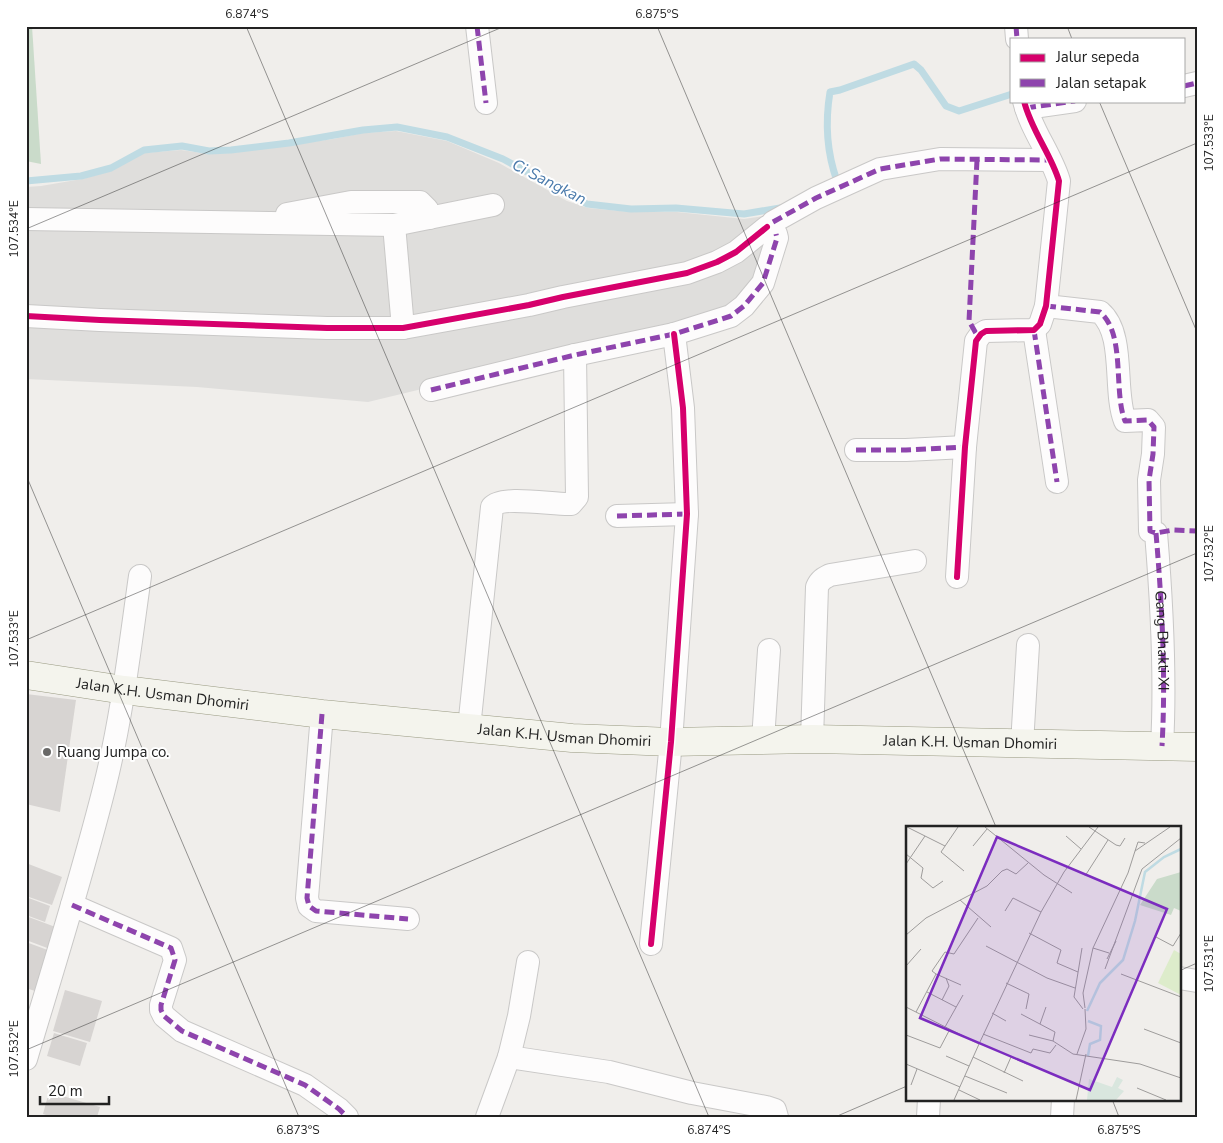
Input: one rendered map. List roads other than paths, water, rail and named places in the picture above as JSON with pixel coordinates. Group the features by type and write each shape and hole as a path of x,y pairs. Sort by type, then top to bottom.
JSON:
{"main road":[{"name":"Jalan K.H. Usman Dhomiri","path":"26,675 124,690 322,714 572,738 671,742 812,739 1197,747"}],"street":[{"path":"477,26 486,102"},
{"path":"957,577 965,447 978,337 986,331 1034,330 1040,324 1046,306 1059,181 1025,104 1058,102"},
{"path":"26,316 327,328 404,328 686,273 717,262 816,198 880,169 940,159 1049,160"},
{"path":"250,222 351,202 420,202 427,209 429,218"},
{"path":"26,220 394,225 493,205"},
{"path":"394,225 404,328"},
{"path":"430,390 575,355 674,334 731,316 744,306 763,282 777,238 772,228"},
{"name":"Gang Bhakti XI","path":"1046,306 1100,312 1106,318 1114,338 1125,421 1148,420 1154,427 1149,511 1150,531 1156,534 1164,652 1162,746"},
{"path":"1034,330 1057,482"},
{"path":"651,944 671,742 686,514 683,408 674,334"},
{"path":"469,728 492,507 497,503 509,501 571,504 577,497 575,355"},
{"path":"856,450 965,447"},
{"path":"617,516 686,514"},
{"path":"812,739 817,587 819,583 823,578 830,575 915,562"},
{"path":"26,1059 72,905 105,784 124,690 140,576"},
{"path":"1022,744 1028,645"},
{"path":"764,740 769,650"},
{"path":"322,714 307,898 309,906 316,911 408,919"},
{"path":"72,905 171,948 175,960 161,1010 164,1016 182,1031 305,1085 339,1109 347,1117"},
{"path":"487,1117 509,1057 519,1016 528,962"},
{"path":"1180,978 1197,981"},
{"path":"509,1057 609,1072 692,1093 766,1107 774,1110 777,1117"},
{"path":"928,1117 929,1100"},
{"path":"1062,1117 1063,1100"}],"waterway":[{"name":"Ci Sangkan","path":"835,183 837,181 831,160 828,137 830,92 914,64 921,70 946,106 959,111 1010,95"},
{"name":"Ci Sangkan","path":"26,181 81,176 111,168 144,150 182,146 209,151 231,150 289,143 363,130 397,127 447,137 503,159 587,204 631,209 676,208 744,214 780,208"}],"place":[{"name":"Ruang Jumpa co.","path":"47,752"}]}
